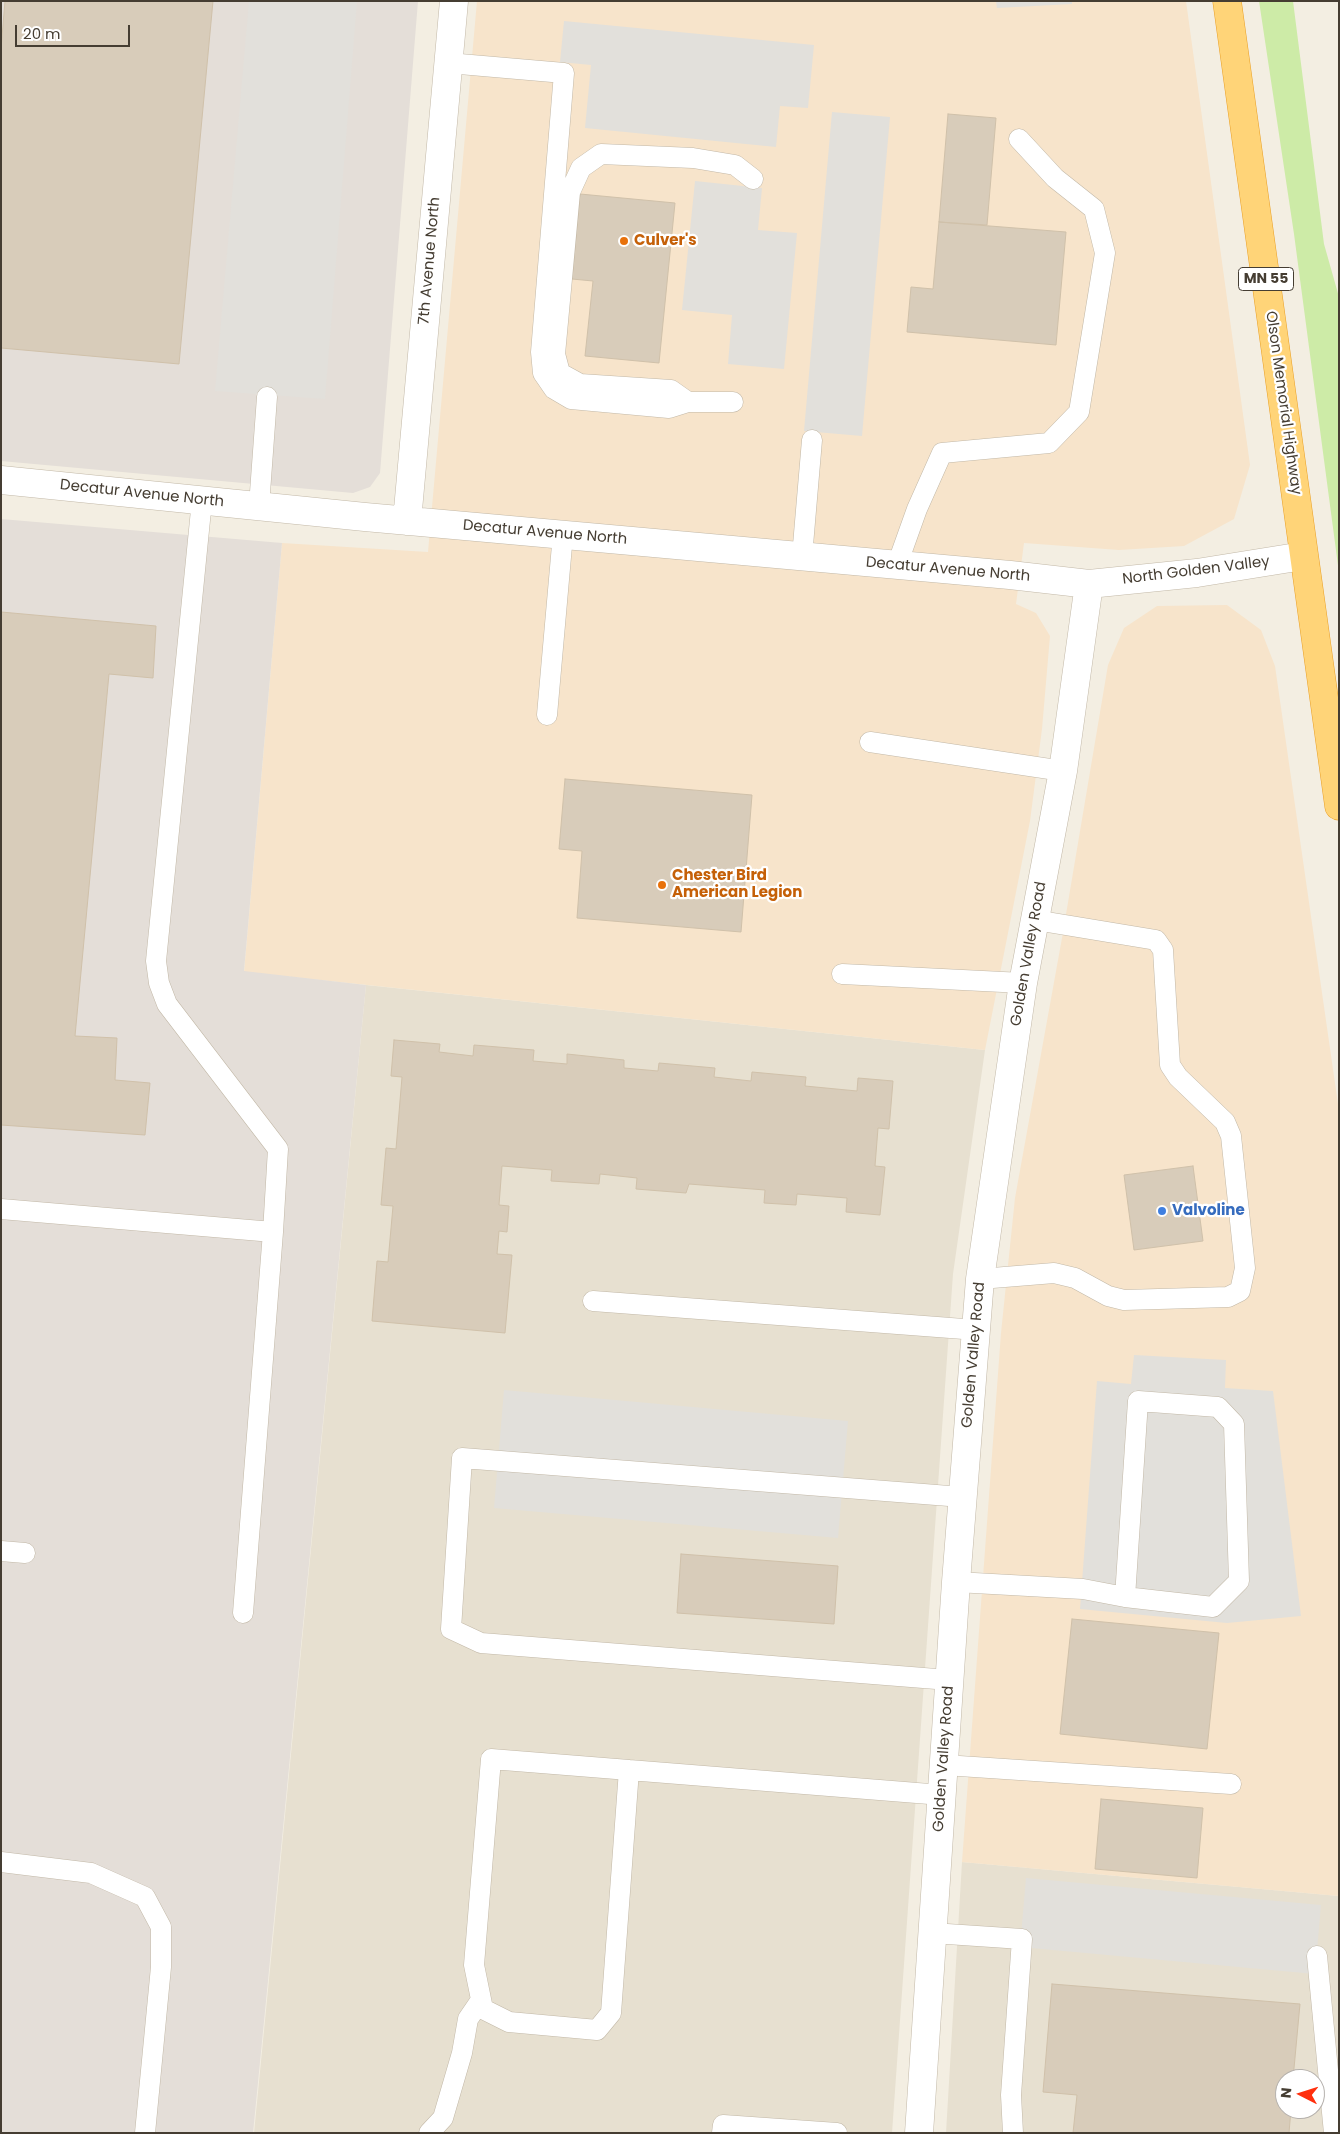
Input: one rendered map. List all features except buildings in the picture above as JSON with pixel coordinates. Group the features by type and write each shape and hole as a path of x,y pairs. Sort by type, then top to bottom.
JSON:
{"highway":[{"name":"Olson Memorial Highway","path":"1227,1 1339,806"}],"street":[{"name":"7th Avenue North","path":"408,521 454,1"},
{"name":"Decatur Avenue North","path":"1,480 408,521 1089,584"},
{"name":"North Golden Valley","path":"1089,584 1197,573 1303,556"},
{"name":"Golden Valley Road","path":"918,2133 962,1497 980,1280 1023,984 1063,771 1089,584"}],"lane":[{"path":"448,63 564,73 541,352 543,372 554,389 571,399 669,408 688,402 733,402"},
{"path":"897,565 917,510 942,453 1049,443 1079,412 1105,253 1094,209 1055,178 1019,139"},
{"path":"688,402 671,390 580,384 560,373 555,354 570,192 581,168 600,154 693,158 735,165 753,179"},
{"path":"259,506 267,397"},
{"path":"802,556 812,440"},
{"path":"202,500 156,961 159,983 168,1004 278,1149 243,1613"},
{"path":"547,715 563,534"},
{"path":"870,742 1063,771"},
{"path":"980,1280 1054,1273 1074,1278 1108,1296 1124,1300 1228,1297 1240,1291 1245,1268 1231,1136 1225,1122 1178,1078 1170,1065 1163,950 1156,940 1035,920"},
{"path":"842,974 1023,984"},
{"path":"1,1209 273,1232"},
{"path":"593,1301 977,1330"},
{"path":"956,1582 1083,1589 1124,1597 1213,1607 1239,1581 1234,1424 1218,1407 1138,1401 1124,1597"},
{"path":"949,1680 481,1643 451,1629 462,1458 962,1497"},
{"path":"1,1551 25,1553"},
{"path":"629,1770 611,2013 597,2030 509,2022 483,2009 474,1965 491,1758 942,1795"},
{"path":"944,1765 1230,1784"},
{"path":"1,1862 91,1873 145,1897 161,1927 161,1967 146,2133"},
{"path":"932,1933 1022,1939 1012,2095 1013,2133"},
{"path":"1316,1956 1334,2133"},
{"path":"429,2133 443,2118 462,2052 468,2019 482,2000"},
{"path":"722,2133 723,2125 837,2133"}],"shaded area":[{"path":"1,1 418,1 380,473 370,487 353,493 1,461"},
{"path":"249,1 357,1 325,399 215,391"},
{"path":"477,1 1186,1 1250,465 1234,519 1184,546 1119,550 1024,543 1016,604 1036,613 1050,636 1042,729 1030,821 985,1050 244,972 282,543 428,552"},
{"path":"996,1 1072,1 1072,4 997,8"},
{"path":"564,21 814,45 808,108 780,106 776,147 585,128 591,65 560,62"},
{"path":"832,112 890,117 862,436 804,431"},
{"path":"695,181 762,188 758,230 797,233 784,369 728,364 732,315 682,310"},
{"path":"1,519 282,543 244,971 366,985 253,2133 1,2133"},
{"path":"1227,605 1261,630 1275,666 1339,1111 1339,1896 962,1862 1001,1333 1015,1198 1062,938 1108,665 1124,628 1157,606"},
{"path":"366,985 985,1050 953,1274 892,2133 254,2133"},
{"path":"1134,1355 1226,1360 1225,1388 1273,1391 1301,1616 1227,1623 1080,1609 1097,1381 1131,1384"},
{"path":"504,1390 848,1421 838,1538 494,1508"},
{"path":"962,1862 1339,1896 1339,2133 946,2133"},
{"path":"1026,1878 1321,1905 1315,1974 1020,1947"}],"green space":[{"path":"1259,1 1293,1 1324,244 1339,297 1339,573 1294,234"}],"place":[{"name":"Culver's","path":"624,241"},
{"name":"Chester Bird American Legion","path":"662,885"},
{"name":"Valvoline","path":"1162,1211"}]}
